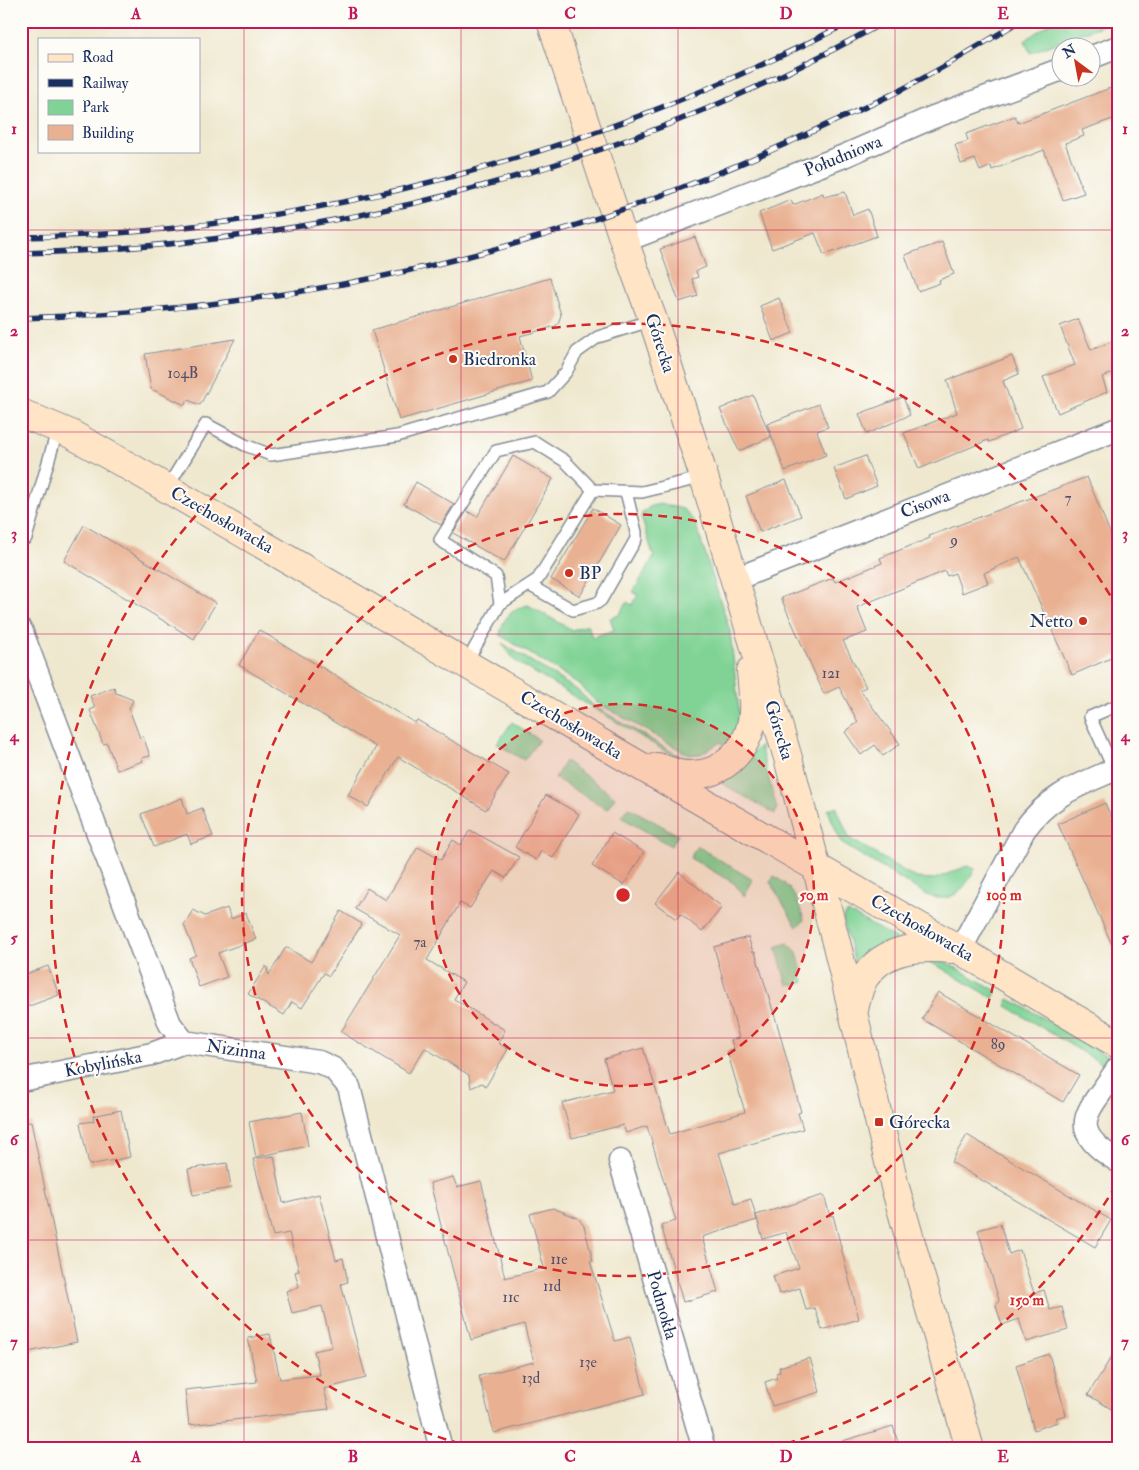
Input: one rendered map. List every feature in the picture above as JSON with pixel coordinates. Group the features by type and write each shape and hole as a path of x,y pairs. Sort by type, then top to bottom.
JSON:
{"street":[{"name":"Górecka","path":"551,21 624,241 653,320 704,477 733,580 788,758 895,1187 970,1449"},
{"path":"1102,53 1118,47"},
{"name":"Południowa","path":"624,241 844,156 931,118 1052,73"},
{"name":"Czechosłowacka","path":"21,413 58,428 167,488 1118,1044"},
{"name":"Cisowa","path":"733,580 1118,429"},
{"name":"Nizinna","path":"21,630 159,1000 170,1024 184,1042 319,1062 334,1069 348,1087 441,1449"},
{"path":"623,756 680,774 693,774 708,773 721,767 740,751 745,743 753,714 750,632"},
{"path":"853,1014 865,976 877,964 891,955 917,947 960,950 1024,830 1033,817 1064,791 1116,769"},
{"name":"Kobylińska","path":"21,1080 152,1054 184,1042"},
{"path":"1118,1068 1085,1119 1084,1130 1090,1140 1118,1161"},
{"name":"Podmokła","path":"620,1161 704,1449"}],"lane":[{"path":"167,488 206,424 245,445 271,455 397,436 548,392 566,372 577,352 598,337 653,320"},
{"path":"26,538 58,428"},
{"path":"500,604 496,576 440,540 496,451 535,442 564,461 593,490 642,492 704,477"},
{"path":"466,663 500,604 538,579 593,490"},
{"path":"529,585 573,610 601,600 636,539 626,492"},
{"path":"1116,769 1090,717 1118,705"}],"green space":[{"path":"1053,21 1114,21 1069,38 1052,38 1052,45 1030,53 1025,40"},
{"path":"661,504 683,509 695,522 730,631 740,719 727,750 721,742 701,754 689,755 596,702 579,684 500,635 503,624 509,615 522,606 528,605 572,630 588,625 592,637 614,630 610,618 619,615 627,602 632,605 638,595 633,592 654,557 641,517 642,513 651,506"},
{"path":"502,643 577,690 594,706 674,753 692,760 705,759 712,755 715,759 695,762 675,757 515,661"},
{"path":"512,722 539,740 524,760 497,744"},
{"path":"760,746 777,809 775,814 721,783"},
{"path":"565,761 615,797 607,809 555,778"},
{"path":"836,806 849,838 916,878 935,879 967,866 975,869 962,889 956,894 944,898 927,895 841,843 828,810"},
{"path":"628,807 678,835 671,846 621,817"},
{"path":"697,846 753,880 744,896 734,883 690,858"},
{"path":"774,876 790,889 797,900 804,920 797,927 770,882"},
{"path":"848,912 897,939 856,968 843,919 844,915"},
{"path":"788,943 797,952 804,982 793,986 791,984 787,985 776,947"},
{"path":"913,958 944,961 997,991 993,998 936,965"},
{"path":"1009,999 1112,1059 1107,1067 1006,1006"}],"building":[{"path":"1118,85 1118,117 1082,130 1084,136 1065,143 1084,193 1063,200 1044,150 992,170 991,166 980,171 975,159 961,164 955,145 968,141 966,134 1015,116 1018,123"},
{"path":"845,192 853,215 868,209 877,236 824,255 815,233 772,249 759,213 791,200 793,205 823,193 824,197"},
{"path":"695,237 706,267 696,271 698,277 692,279 698,296 679,302 660,249"},
{"path":"942,242 954,274 939,280 940,283 918,291 905,255"},
{"name":"Biedronka","path":"550,278 561,315 559,321 556,326 520,336 532,381 399,420 372,330"},
{"path":"779,298 793,333 773,341 760,306"},
{"path":"1078,319 1091,350 1118,339 1118,371 1102,377 1107,392 1058,413 1043,377 1075,365 1060,326"},
{"path":"235,339 200,405 188,400 185,405 151,389 145,354"},
{"path":"1012,356 1019,374 1003,381 1021,429 989,442 988,440 919,469 904,433 957,413 947,380"},
{"path":"753,395 771,437 739,451 720,409"},
{"path":"903,397 910,415 867,434 859,414"},
{"path":"819,404 828,427 817,431 826,455 785,471 767,424"},
{"path":"513,456 553,479 504,562 453,533 467,511 477,517"},
{"path":"865,456 877,486 846,499 834,468"},
{"path":"1087,477 1118,552 1118,655 1072,675 1019,557 984,573 988,583 962,593 955,573 947,576 945,571 857,607 867,632 843,641 866,687 860,690 900,744 883,756 875,745 861,755 845,732 858,722 839,687 824,694 781,598 833,578 835,582 882,563 880,558 930,538 929,536"},
{"path":"786,480 801,516 760,532 746,496"},
{"path":"416,482 454,504 441,525 404,504"},
{"path":"593,508 621,525 580,596 551,579"},
{"path":"84,525 216,603 194,639 64,561"},
{"path":"259,630 415,723 417,720 509,774 486,810 398,757 368,807 348,795 376,747 239,665"},
{"path":"114,687 116,693 133,700 129,709 140,738 143,736 150,756 142,758 143,761 117,770 107,743 103,744 90,710 95,708 90,696"},
{"path":"546,795 579,814 553,858 541,851 536,860 515,847"},
{"path":"182,798 187,814 202,808 213,836 191,844 187,834 154,847 141,814"},
{"path":"1105,803 1118,833 1118,958 1058,824"},
{"path":"470,830 519,857 506,878 494,871 470,908 460,903 427,960 464,982 454,999 505,1030 498,1043 508,1049 486,1086 482,1083 471,1088 469,1075 425,1048 409,1073 341,1032 400,935 355,909 367,888 386,900 418,847 441,860 453,840 461,845"},
{"path":"612,833 644,852 624,885 592,866"},
{"path":"679,872 722,907 702,932 681,914 676,919 655,903"},
{"path":"227,908 231,919 246,913 256,939 218,953 227,977 199,987 189,958 196,955 184,925 193,910 205,916"},
{"path":"341,911 362,924 329,976 324,973 302,1008 292,1002 284,1015 248,994 266,966 269,975 286,947 311,962"},
{"path":"748,937 753,952 755,952 778,1027 801,1112 798,1113 803,1129 719,1153 735,1204 751,1199 757,1220 702,1237 718,1292 683,1302 661,1225 676,1221 647,1126 626,1133 623,1125 572,1138 562,1103 613,1090 604,1059 643,1048 670,1134 745,1112 727,1051 734,1049 731,1040 739,1038 714,947"},
{"path":"48,966 59,995 21,1009 21,976"},
{"path":"938,992 1079,1075 1063,1102 922,1019"},
{"path":"121,1110 130,1157 89,1165 80,1123 94,1121 93,1116"},
{"path":"302,1112 308,1146 256,1157 249,1122"},
{"path":"31,1122 77,1342 28,1352 21,1320 21,1123"},
{"path":"967,1135 1111,1220 1095,1247 951,1162"},
{"path":"274,1156 283,1203 319,1194 336,1260 343,1258 348,1282 341,1284 366,1378 324,1389 329,1409 189,1425 185,1390 257,1382 248,1338 270,1334 280,1379 320,1375 314,1351 332,1347 322,1306 292,1313 286,1291 299,1287 295,1272 299,1271 289,1233 273,1236 253,1159"},
{"path":"227,1163 231,1188 193,1195 188,1169"},
{"path":"453,1177 457,1187 481,1181 505,1278 544,1268 530,1214 553,1208 578,1218 584,1226 593,1261 590,1261 615,1341 630,1337 645,1394 494,1433 479,1376 534,1362 524,1324 471,1340 430,1183"},
{"path":"824,1195 830,1216 833,1215 859,1319 822,1330 815,1308 806,1310 800,1288 779,1294 773,1276 799,1268 786,1232 763,1239 756,1215"},
{"path":"1000,1224 1009,1254 1020,1250 1034,1293 1044,1290 1050,1310 1062,1307 1068,1330 1026,1342 1019,1319 1002,1325 996,1306 999,1300 978,1230"},
{"path":"1118,1346 1118,1413 1088,1395"},
{"path":"1049,1354 1066,1415 1056,1418 1057,1422 1034,1430 1016,1365"},
{"path":"810,1358 820,1392 772,1406 765,1382 777,1378 776,1373 780,1372 779,1367"},
{"path":"893,1426 900,1449 836,1449 836,1443"}],"railway":[{"path":"21,237 130,232 238,220 344,202 449,177 552,147 654,110 754,68 852,21"},
{"path":"21,253 134,247 246,235 357,216 468,190 576,158 682,119 786,73 886,21"},
{"path":"21,318 127,312 231,302 332,286 433,265 532,239 629,207 727,169 824,126 892,94 941,68 1020,21"}],"place":[{"name":"Biedronka","path":"453,359"},
{"name":"BP","path":"569,573"},
{"name":"Netto","path":"1083,621"},
{"name":"Górecka","path":"879,1122"}]}
